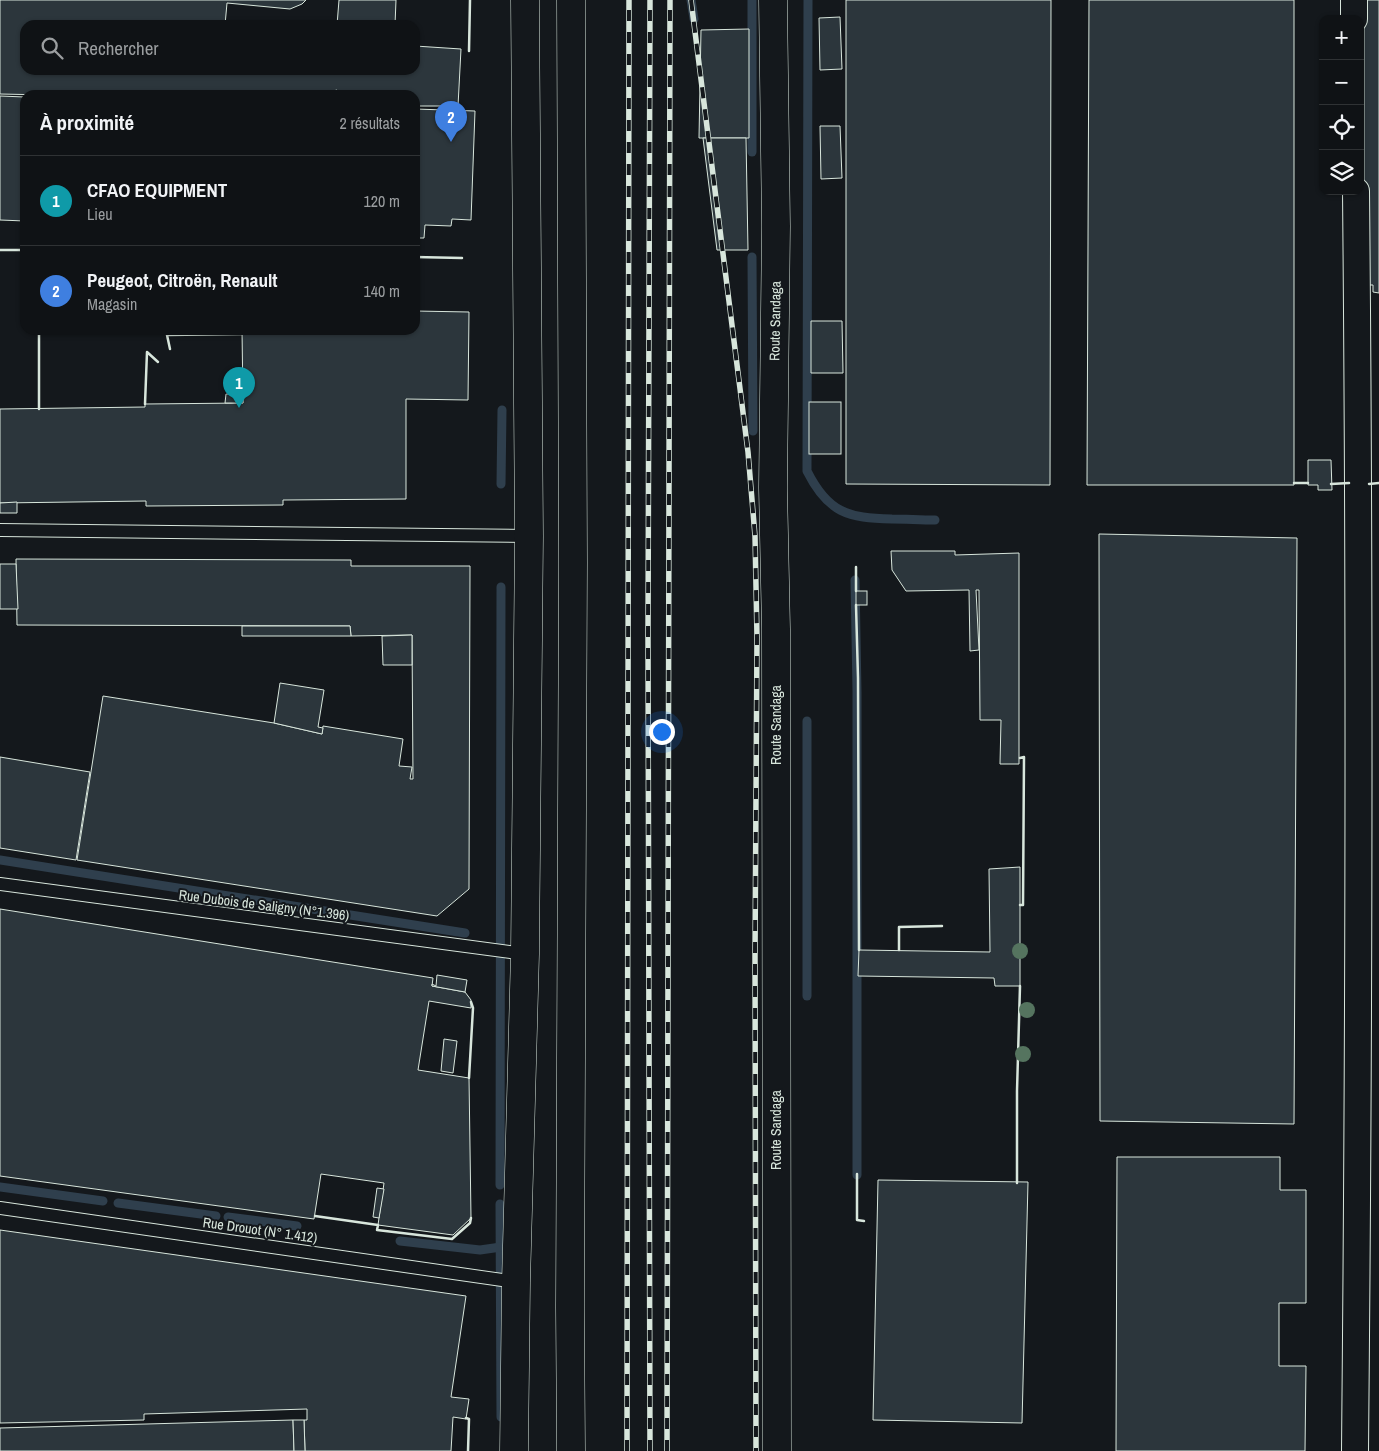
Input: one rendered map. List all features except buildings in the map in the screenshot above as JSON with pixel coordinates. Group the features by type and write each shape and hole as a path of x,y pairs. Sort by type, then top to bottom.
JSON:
{"main road":[{"path":"514,1451 524,954 529,536 525,0"},
{"path":"571,0 573,562 571,1451"},
{"name":"Route Sandaga","path":"773,0 776,226 773,488 776,638 777,1451"}],"street":[{"path":"1354,0 1354,15"},
{"path":"1356,195 1359,493 1356,1451"}],"lane":[{"path":"0,530 529,536"},
{"name":"Rue Dubois de Saligny (N°1.396)","path":"0,884 524,954"},
{"name":"Rue Drouot (N° 1.412)","path":"0,1208 516,1282"}],"waterway":[{"path":"691,0 694,19"},
{"path":"752,0 752,152"},
{"path":"808,0 807,471 823,496 841,510 851,514 863,517 935,520"},
{"path":"752,257 753,431"},
{"path":"501,484 502,410"},
{"path":"855,580 857,692 857,1175"},
{"path":"500,1185 501,587"},
{"path":"807,721 807,996"},
{"path":"0,860 465,933"},
{"path":"0,1187 103,1201"},
{"path":"118,1203 216,1216"},
{"path":"500,1204 501,1417"},
{"path":"228,1217 297,1226"},
{"path":"400,1241 480,1250 501,1247"}],"railway":[{"path":"627,1451 629,0"},
{"path":"650,0 648,637 650,1451"},
{"path":"667,1451 670,0"},
{"path":"691,0 748,452 755,536 757,637 755,956 756,1451"}],"wall":[{"path":"469,51 470,0"},
{"path":"0,250 20,250"},
{"path":"420,257 462,258"},
{"path":"39,335 39,409"},
{"path":"167,335 170,349"},
{"path":"145,404 147,352 158,362"},
{"path":"1294,483 1308,483"},
{"path":"1331,484 1349,483"},
{"path":"1369,484 1379,483"},
{"path":"856,567 856,591"},
{"path":"856,605 859,950"},
{"path":"1020,758 1024,757 1023,905 1020,905"},
{"path":"899,950 899,927 942,926"},
{"path":"1017,1183 1020,986"},
{"path":"469,1078 473,1008 471,1002"},
{"path":"857,1174 857,1220 864,1221"},
{"path":"315,1216 378,1225 377,1230 452,1239 470,1223 471,1218"},
{"path":"466,1418 469,1419 468,1451"}],"place":[{"name":"Peugeot, Citroën, Renault","path":"451,142"},
{"name":"CFAO EQUIPMENT","path":"239,408"}]}
